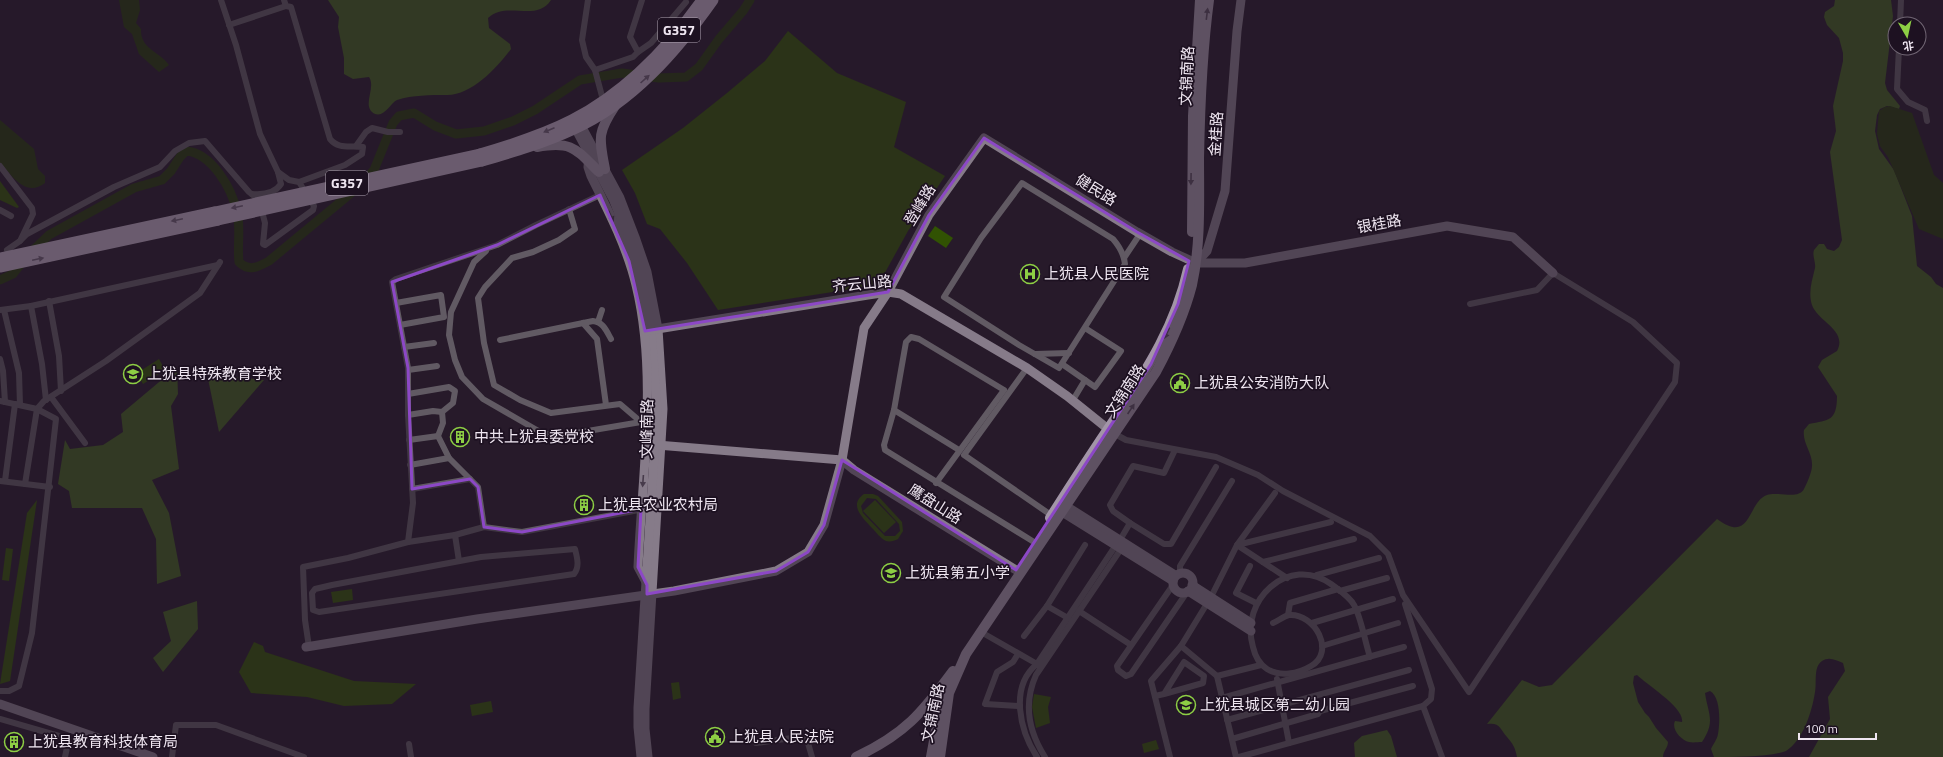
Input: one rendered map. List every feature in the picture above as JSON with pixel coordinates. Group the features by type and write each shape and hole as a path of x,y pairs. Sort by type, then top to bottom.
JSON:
{"highway":[{"name":"G357","path":"481,158 525,140 576,123 603,100 619,97 689,19 702,0"},
{"name":"G357","path":"0,267 106,240 525,149 576,123 619,97 667,59 713,0"},
{"name":"G357","path":"4,254 106,240"}],"main road":[{"name":"文锦南路","path":"1193,262 1193,116 1200,0"},
{"name":"文锦南路","path":"940,757 949,693 966,654 1064,509 1151,364 1168,331 1193,262 1198,233 1200,116 1203,53 1209,0"},
{"path":"602,171 600,139 602,128 619,97"},
{"path":"525,149 563,145 574,148 589,158 602,171"},
{"name":"文锦南路","path":"932,752 944,693 962,651 1051,515 1111,431"},
{"path":"856,757 883,744 903,730 926,708 953,671"},
{"path":"926,757 932,752"}],"street":[{"path":"221,0 230,25 260,134 278,172 281,184 278,190 262,195 252,194"},
{"path":"588,0 582,40 586,57 596,70 597,80 603,100"},
{"path":"638,52 630,38 642,0"},
{"name":"金桂路","path":"1193,262 1207,251 1225,191 1237,31 1241,0"},
{"path":"1900,16 1901,0"},
{"path":"596,70 633,57 651,43 686,2"},
{"path":"230,25 285,3 291,7 330,139 335,145 341,148 356,146 363,147 362,154 345,166 299,182 289,180 278,172"},
{"path":"1899,56 1897,89 1908,102 1925,110 1927,121"},
{"path":"576,123 589,158 588,167 618,233 651,330 643,423 638,567 649,591"},
{"name":"文峰南路","path":"576,123 602,171 641,274 663,409 658,446 649,591 638,728 641,757"},
{"path":"356,146 366,132 372,128 388,132 400,132"},
{"name":"健民路","path":"984,138 1140,234 1193,262"},
{"name":"登峰路","path":"308,647 776,571 808,552 824,525 842,460 864,328 888,292 929,215 984,138"},
{"path":"4,254 27,234 114,187 160,167 175,151 189,143 205,141 259,200 265,223 263,244 265,245 314,210 314,206 299,182"},
{"path":"0,166 32,208 33,214 20,241"},
{"path":"1022,183 1113,239 1118,245 1124,258 1125,264 1085,328 1060,368 1034,354 944,297 981,238 1019,185 1022,183"},
{"path":"408,542 413,503 408,415 408,370 392,282 396,279 489,248 600,195"},
{"path":"569,209 575,230 559,240 533,252 512,258 485,287 478,298 484,343 494,385 520,400 551,413 620,404 643,423"},
{"path":"0,210 12,216"},
{"name":"银桂路","path":"1193,262 1245,263 1447,226 1513,237 1553,273"},
{"path":"1124,258 1140,234"},
{"path":"489,248 474,262 451,312 449,335 455,360 462,377 483,399 542,433 558,436 643,423 660,426"},
{"path":"25,484 37,409 48,399 106,361 200,293 219,264 31,306 2,310 19,373 17,405 3,481 25,484 50,486"},
{"path":"1403,595 1469,692 1675,382 1677,363 1633,322 1553,273 1537,290 1470,304"},
{"name":"齐云山路","path":"651,330 888,292 901,294 1027,368 1073,400 1111,431"},
{"path":"396,303 441,296 444,317 400,325"},
{"path":"49,301 62,391"},
{"path":"31,306 48,399 85,443"},
{"path":"598,322 602,310"},
{"path":"500,340 583,323 598,322 606,329 611,339"},
{"path":"583,323 597,339 606,405"},
{"path":"1062,364 1095,386 1121,351 1085,328"},
{"path":"597,339 603,337 606,329"},
{"path":"936,483 1004,390 919,339 911,337 906,342 894,410 884,445 885,450 936,483 1034,542"},
{"path":"404,347 434,343"},
{"path":"1034,354 1069,353"},
{"path":"0,359 3,371 2,402 37,409 56,419 50,486 32,633 19,686 9,691 0,691"},
{"path":"408,370 438,366"},
{"path":"1027,368 964,455 1051,515"},
{"path":"1073,400 1085,380"},
{"path":"408,394 449,387 455,391 453,403 442,412 433,411 408,415"},
{"path":"894,410 959,450"},
{"path":"442,412 443,423 438,436 449,458 478,487 484,527"},
{"path":"1111,431 1126,440 1216,457 1258,475 1283,491 1370,536 1388,554 1403,595 1432,689 1431,699 1423,706 1237,757 1227,720 1218,676 1181,646"},
{"path":"409,440 438,436"},
{"path":"658,446 842,460"},
{"path":"1175,450 1164,473 1133,466 1110,506 1113,511 1164,544 1171,544 1216,467"},
{"path":"410,465 449,458"},
{"name":"鹰盘山路","path":"842,460 854,470 1016,570"},
{"path":"412,489 470,479"},
{"path":"1176,579 1188,575 1192,580 1185,595 1131,674 1126,676 1118,670 1117,666 1176,579 1180,566 1232,481"},
{"path":"1170,757 1151,681 1181,646 1209,600 1237,545 1275,494"},
{"path":"308,647 304,620 303,567 348,558 408,542 455,535 484,527 522,532 641,509 654,510"},
{"path":"1064,509 1176,579 1178,592 1188,590 1209,600 1251,627"},
{"path":"1037,757 1026,736 1020,707 1023,687 1029,670 1039,666 1079,611 1119,544 1130,522"},
{"path":"1237,545 1331,522"},
{"path":"455,535 459,561"},
{"path":"1262,562 1354,539"},
{"path":"1045,757 1033,734 1028,708 1031,689 1039,666 1068,618 1119,544"},
{"path":"1024,636 1047,606 1085,545"},
{"path":"1237,545 1287,578"},
{"path":"575,549 578,557 577,571 574,574 319,612 313,610 312,593 315,590 389,573 459,561 481,557 575,549"},
{"path":"1273,623 1288,615 1302,616 1312,623 1322,646 1322,652 1320,659 1311,666 1292,673 1277,673 1272,672 1261,665 1255,654 1251,627 1256,604 1274,584 1287,578 1317,575 1379,558"},
{"path":"1250,566 1236,593 1256,604"},
{"path":"1317,575 1339,590 1354,604 1370,657"},
{"path":"1288,615 1290,604 1387,578"},
{"name":"文峰南路","path":"648,757 645,729 645,709 649,591"},
{"path":"1312,623 1393,599"},
{"path":"1047,606 1068,618"},
{"path":"1079,611 1131,645"},
{"path":"1322,646 1398,623"},
{"path":"980,632 1039,666"},
{"path":"1222,698 1404,647"},
{"path":"1018,654 1013,662 997,672 985,704 1028,708"},
{"path":"1154,696 1164,694 1203,683 1204,676 1184,662 1164,694"},
{"path":"1218,676 1261,665"},
{"path":"1227,720 1409,670"},
{"path":"1277,673 1276,683 1289,743"},
{"path":"1232,739 1413,686"},
{"path":"1023,687 1031,689"},
{"path":"0,704 153,757"},
{"path":"1423,706 1442,757"},
{"path":"0,719 66,738 68,743 65,757"},
{"path":"172,757 176,725 216,726 304,757"},
{"path":"756,742 806,736 812,757"},
{"path":"409,744 412,757"}],"highlighted area":[{"path":"984,138 1137,232 1189,261 1178,304 1151,364 1016,570 842,460 824,525 808,552 776,571 647,594 647,585 638,567 641,509 522,532 484,527 478,487 470,479 412,489 408,368 392,282 497,245 600,195 629,261 645,331 888,292 929,215"}],"shaded area":[{"path":"119,0 139,0 140,10 136,23 141,29 144,41 169,65 159,72 139,54 132,34 124,27"},
{"path":"328,0 551,0 545,7 538,10 504,11 496,13 488,18 489,28 510,44 511,49 483,80 474,86 455,94 403,98 394,102 383,113 376,114 372,112 369,105 371,81 369,77 353,79 344,74 344,58 338,27 339,17"},
{"path":"1835,0 1891,0 1893,16 1887,16 1887,56 1888,56 1885,83 1887,90 1900,106 1899,109 1887,106 1880,109 1877,115 1875,131 1879,149 1894,170 1912,216 1917,266 1931,277 1936,284 1943,288 1943,757 1809,757 1830,719 1828,697 1845,671 1843,663 1827,659 1822,661 1817,667 1816,688 1812,708 1806,725 1797,740 1786,751 1761,756 1714,757 1711,749 1716,740 1719,729 1719,711 1714,694 1710,691 1705,693 1710,718 1709,728 1706,735 1702,742 1689,742 1680,737 1674,727 1675,721 1682,722 1678,710 1637,675 1634,676 1633,683 1638,702 1668,742 1663,757 1517,757 1515,748 1499,727 1495,724 1487,724 1522,680 1539,687 1552,685 1717,519 1728,526 1737,527 1743,525 1761,499 1771,494 1798,494 1804,489 1808,481 1812,468 1812,461 1805,439 1804,430 1809,424 1830,418 1833,415 1837,404 1837,396 1818,367 1822,360 1837,351 1839,337 1831,326 1815,311 1810,296 1815,268 1813,254 1814,250 1819,244 1824,244 1827,249 1834,251 1839,247 1842,240 1830,152 1836,131 1833,106 1843,61 1843,53 1839,38 1827,25 1824,17 1825,12 1834,6"},
{"path":"788,31 837,73 906,102 894,147 945,176 908,231 882,278 871,286 718,310 687,263 660,229 647,224 635,193 622,170 683,128 727,93 765,61"},
{"path":"1890,106 1912,113 1934,175 1943,183 1943,239 1919,229 1888,157 1880,146 1877,134 1879,111"},
{"path":"0,120 34,149 38,169 45,176 45,183 38,187 31,188 25,186 14,179 0,163"},
{"path":"0,181 19,207 17,208 0,200"},
{"path":"935,226 953,238 946,248 928,236"},
{"path":"159,359 165,370 143,384 137,373"},
{"path":"177,367 178,394 171,406 179,469 152,480 169,513 181,576 157,584 156,539 142,508 72,508 69,491 58,484 65,440 70,449 103,445 123,432 121,414"},
{"path":"207,374 264,380 219,432"},
{"path":"864,494 873,494 878,496 902,522 903,531 898,539 886,541 878,535 861,516 857,507 859,498","holes":["867,498 876,499 899,524 900,531 895,536 885,536 863,513 861,506"]},
{"path":"37,500 10,681 0,684 27,513"},
{"path":"875,500 896,522 884,533 863,511"},
{"path":"6,548 13,549 9,581 2,580"},
{"path":"352,589 353,600 333,603 331,592"},
{"path":"197,601 198,629 163,672 153,658 171,641 163,612"},
{"path":"254,642 263,646 265,652 354,681 416,684 392,704 344,706 307,697 251,693 239,672"},
{"path":"679,682 681,698 673,700 671,683"},
{"path":"1034,694 1051,697 1048,707 1050,723 1036,728 1032,707"},
{"path":"491,701 493,712 472,716 470,705"},
{"path":"1387,730 1391,736 1397,757 1355,757 1354,743 1362,736"},
{"path":"1156,740 1159,749 1144,753 1142,744"}],"waterway":[{"path":"365,180 374,170 393,123 399,116 414,113 435,126 456,134 484,131 513,121 535,110 580,80 622,73 659,78 686,77 699,67 750,0"},
{"path":"0,280 13,274 27,256 49,235 134,188 162,180 186,151 195,153 204,158 212,165 226,183 231,193 238,218 239,262 250,268 257,267 269,261 356,189"}],"place":[{"name":"上犹县人民医院","path":"1030,274"},
{"name":"上犹县特殊教育学校","path":"133,374"},
{"name":"上犹县公安消防大队","path":"1180,383"},
{"name":"中共上犹县委党校","path":"460,437"},
{"name":"上犹县农业农村局","path":"584,505"},
{"name":"上犹县第五小学","path":"891,573"},
{"name":"上犹县城区第二幼儿园","path":"1186,705"},
{"name":"上犹县人民法院","path":"715,737"},
{"name":"上犹县教育科技体育局","path":"14,742"}]}
